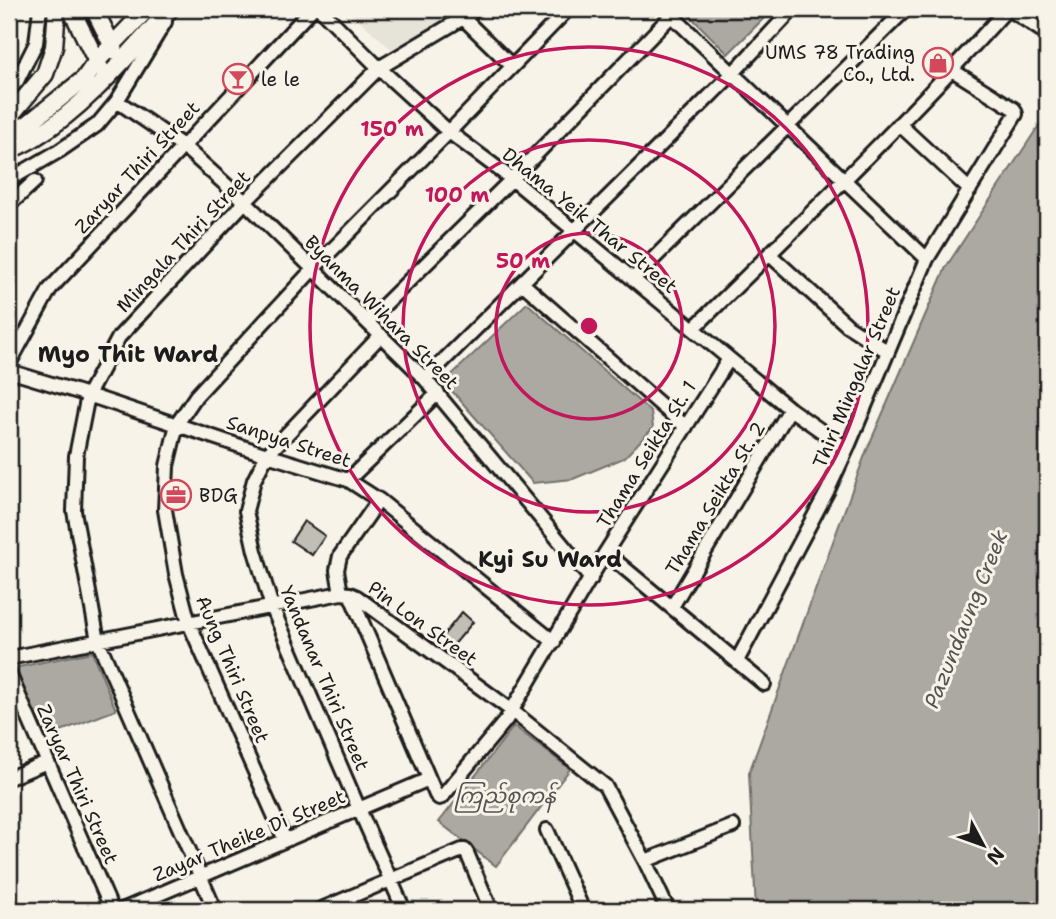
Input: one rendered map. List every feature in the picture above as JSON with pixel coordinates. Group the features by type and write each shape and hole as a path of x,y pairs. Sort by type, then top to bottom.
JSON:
{"main road":[{"path":"9,117 45,74 54,47 57,9"},
{"path":"71,9 105,78"},
{"path":"94,9 121,63"},
{"path":"9,134 29,124 84,79 111,45 147,9"},
{"path":"9,151 39,135 66,115 121,63 171,9"}],"street":[{"path":"9,90 17,81 36,43 40,9"},
{"path":"9,180 97,125 117,101 171,9"},
{"name":"Zaryar Thiri Street","path":"9,364 50,289 312,9"},
{"name":"Dhama Yeik Thar Street","path":"320,9 449,132 512,179 790,409 847,449"},
{"name":"Mingala Thiri Street","path":"215,910 98,641 74,511 76,456 88,395 119,337 245,202 379,68 477,9"},
{"path":"425,379 733,73 793,9"},
{"path":"633,279 906,9"},
{"path":"692,329 845,181 1008,9 1047,34"},
{"path":"177,424 196,396 313,269 565,10"},
{"path":"367,322 512,179 669,12 928,259"},
{"path":"463,18 512,66"},
{"name":"Thiri Mingalar Street","path":"737,661 828,489 928,259 1016,114 952,70"},
{"name":"Byanma Wihara Street","path":"117,101 183,146 245,202 425,379 591,579"},
{"path":"900,124 970,190"},
{"path":"9,205 35,181"},
{"path":"769,254 848,326 887,351"},
{"path":"522,283 686,426"},
{"name":"Yandanar Thiri Street","path":"381,335 267,455 254,480 246,511 272,607 404,910"},
{"name":"Thama Seikta St. 1","path":"429,779 436,795 442,797 506,720 604,555 729,359"},
{"name":"Sanpya Street","path":"9,371 348,480 380,500 554,642"},
{"path":"348,480 438,393"},
{"name":"Thama Seikta St. 2","path":"672,607 790,409"},
{"name":"Aung Thiri Street","path":"177,424 167,466 165,510 176,574 189,623 285,840"},
{"path":"380,500 340,556 337,570 429,779"},
{"path":"604,555 617,562 764,684"},
{"name":"Pin Lon Street","path":"9,658 345,593 358,597 510,710 605,786 668,910"},
{"name":"Zaryar Thiri Street","path":"9,673 112,910"},
{"path":"9,778 47,762"},
{"name":"Zayar Theike Di Street","path":"122,910 429,779"},
{"path":"645,861 733,826"},
{"path":"547,830 583,910"},
{"path":"319,910 465,850 491,910"}],"shaded area":[{"path":"347,9 466,9 447,22 391,49"}],"water":[{"path":"683,9 773,9 728,54"},
{"name":"Pazundaung Creek","path":"1047,113 1047,910 756,910 749,773 809,607 866,452 946,267"},
{"path":"527,303 651,412 653,428 624,458 573,479 533,483 444,382"},
{"path":"92,652 116,710 45,737 14,668"},
{"name":"ကြည်စုကန်","path":"514,726 570,769 496,866 439,822"}],"building":[{"path":"304,521 325,536 312,555 291,541"},
{"path":"462,612 473,622 452,647 441,638"}],"place":[{"name":"UMS 78 Trading Co., Ltd.","path":"938,63"},
{"name":"le le","path":"238,79"},
{"name":"BDG","path":"176,495"}],"district":[{"name":"Myo Thit Ward","path":"128,354"},
{"name":"Kyi Su Ward","path":"550,559"}]}
